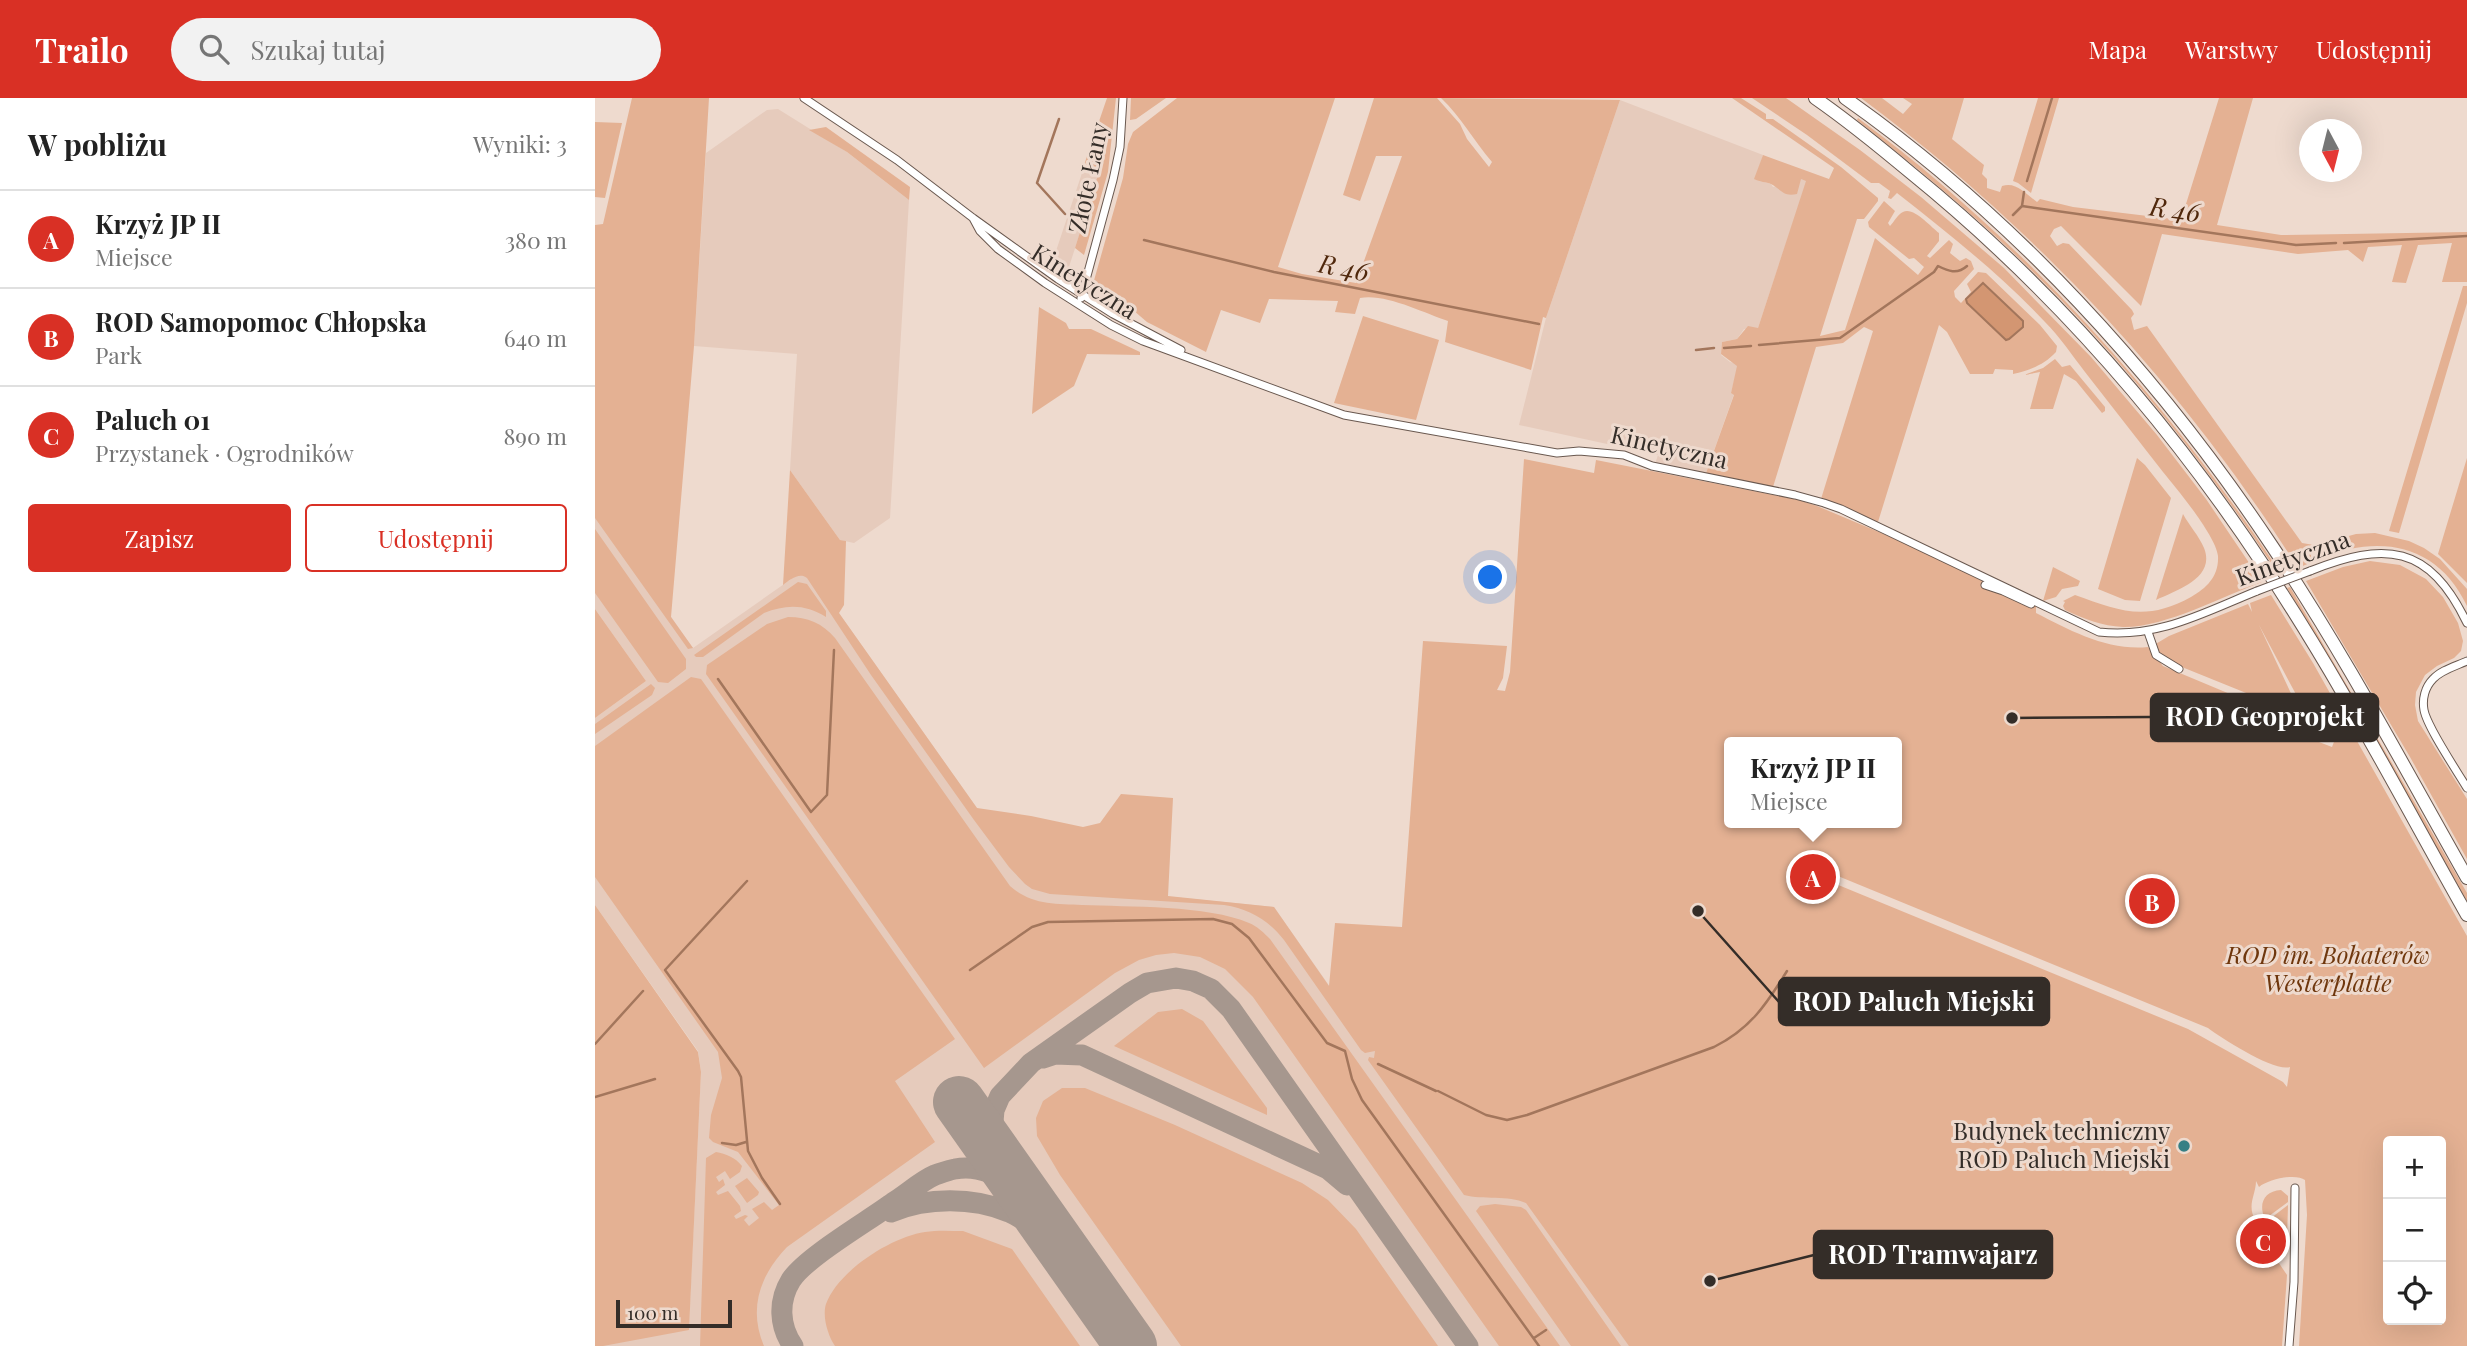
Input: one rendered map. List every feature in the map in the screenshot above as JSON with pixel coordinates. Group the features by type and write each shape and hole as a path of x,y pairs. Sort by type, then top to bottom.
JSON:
{"highway":[{"path":"1815,98 1864,134 1944,200 2017,265 2108,360 2170,434 2241,532 2311,640 2467,915"},
{"path":"1845,98 1875,119 1966,195 2031,255 2098,324 2191,432 2309,603 2467,878"}],"street":[{"name":"Kinetyczna","path":"804,98 881,149 1050,274 1190,356"},
{"name":"Złote Łany","path":"1080,306 1120,147 1123,98"},
{"name":"Kinetyczna","path":"973,218 980,230 999,249 1080,306 1134,337 1321,407 1357,418 1557,453 1579,450 1624,455 1652,466 1824,503 2009,588 2081,625"},
{"name":"Kinetyczna","path":"1985,585 2099,632 2132,634 2170,626 2344,557 2369,552 2385,553 2405,557 2420,564 2444,583 2467,623"},
{"path":"2148,632 2156,655 2179,669"},
{"path":"2467,661 2441,672 2431,681 2425,690 2423,706 2427,720 2467,788"},
{"path":"2289,1346 2294,1282 2295,1188"}],"shaded area":[{"path":"1620,100 1763,155 1755,179 1773,187 1801,179 1807,180 1758,328 1744,329 1737,339 1722,342 1721,355 1738,366 1731,393 1734,394 1705,476 1655,464 1658,455 1519,425 1546,318"},
{"path":"778,109 847,152 909,200 890,518 854,543 840,540 790,470 797,354 694,346 706,153 767,110"},
{"path":"1084,167 1100,171 1067,273 1052,263"},
{"path":"1983,283 2023,321 2023,327 2009,339 2006,340 1967,303 1966,299"},
{"path":"595,509 693,648 807,568 1030,883 1274,907 1375,1051 1527,1198 1632,1346 595,1346 689,1325 701,1072 698,1051 595,905 595,718 646,681 595,609"}],"green space":[{"path":"632,98 709,98 694,346 671,617 693,648 688,649 595,518 595,225 603,224"},
{"path":"1107,98 1116,98 1108,172 1084,255 1075,248 1099,172 1084,165"},
{"path":"1131,98 1166,98 1136,119 1130,120"},
{"path":"1177,98 1335,98 1278,267 1356,283 1402,156 1376,156 1360,201 1343,195 1374,98 1437,98 1460,124 1467,139 1489,167 1492,162 1441,98 1620,100 1546,318 1543,317 1531,370 1445,342 1448,321 1381,298 1360,298 1355,314 1335,312 1338,301 1269,299 1260,323 1221,310 1206,352 1147,322 1120,299 1096,291 1093,284 1133,132"},
{"path":"1732,98 1741,98 1766,114 1766,119 1773,119 1841,167 1878,198 1864,219 1857,219 1820,336 1845,330 1875,238 1918,275 1924,267 1914,258 1909,259 1869,227 1868,222 1884,201 1895,211 1888,223 1890,226 1899,214 1907,211 1917,214 1939,233 1939,241 1927,256 1930,258 1949,240 1953,244 1950,253 1960,261 1966,258 1971,261 1974,269 1954,291 1955,297 1961,303 1971,292 1967,284 1978,272 1986,273 2040,325 2057,346 2056,352 2047,360 2025,371 2013,374 2013,370 1995,369 1993,374 1970,374 1947,332 1939,325 1878,522 1821,499 1873,331 1864,327 1843,343 1816,347 1773,487 1705,476 1734,395 1731,393 1737,366 1721,354 1722,342 1737,339 1748,326 1758,328 1806,181 1801,179 1797,194 1789,195 1771,184 1754,179 1763,155 1829,179 1834,168"},
{"path":"1752,98 1786,98 1921,197 2004,268 2091,357 2157,435 2206,499 2262,582 2175,617 2139,626 2108,625 2065,610 2063,601 2075,595 2105,606 2133,611 2146,612 2175,605 2197,593 2211,581 2218,563 2216,547 2186,501 2061,340 2028,304 1974,255 1897,193 1891,199 1888,198 1890,191 1879,183 1871,183"},
{"path":"1861,98 1882,98 1903,114 1912,104 1903,98 1964,98 1952,139 1984,165 1982,174 1987,179 1987,188 2000,192 2002,186 2012,185 2037,202 2040,199 2073,207 2181,220 2219,98 2253,98 2217,225 2281,235 2467,232 2467,282 2442,282 2452,243 2418,245 2406,283 2392,282 2402,245 2368,247 2363,262 2348,250 2298,254 2162,234 2141,306 2061,226 2054,229 2050,236 2057,246 2069,244 2132,310 2134,330 2147,326 2302,543 2314,545 2319,559 2298,568 2205,435 2101,312 1986,200"},
{"path":"2038,98 2059,98 2031,193 2013,181"},
{"path":"1858,118 1920,166 1979,217 2090,327 2190,446 2281,574 2279,575 2194,454 2163,415 2066,305 2010,250 1857,120"},
{"path":"595,122 622,123 605,198 595,197"},
{"path":"826,127 910,187 909,200 847,152 809,130"},
{"path":"2463,286 2467,286 2467,303 2399,533 2389,531"},
{"path":"1039,307 1066,323 1069,329 1091,329 1140,352 1140,355 1087,354 1074,386 1032,414"},
{"path":"1363,316 1439,340 1416,420 1334,403"},
{"path":"2055,359 2062,367 2070,365 2105,407 2105,411 2102,413 2076,381 2064,374 2053,409 2030,409 2040,372 2024,375 2043,368"},
{"path":"2137,458 2171,498 2140,601 2125,600 2098,589"},
{"path":"2467,458 2467,583 2438,554"},
{"name":"ROD im. Bohaterów Westerplatte","path":"1524,459 1594,473 1596,460 1799,500 1817,506 1936,556 2036,605 2036,613 2076,633 2119,646 2148,647 2163,666 2316,730 2319,742 2332,747 2337,734 2306,721 2299,700 2259,625 2303,719 2167,661 2154,645 2169,636 2248,604 2252,612 2250,603 2271,595 2313,663 2467,936 2467,1346 2299,1346 2307,1215 2305,1180 2289,1177 2276,1179 2259,1187 2256,1181 2252,1205 2256,1221 2252,1224 2261,1237 2259,1239 2263,1245 2266,1244 2287,1275 2282,1346 1629,1346 1526,1203 1464,1195 1368,1060 1369,1057 1374,1058 1375,1051 1365,1053 1361,1050 1284,940 1265,921 1242,909 1224,905 1050,894 1025,884 974,820 871,675 807,578 798,576 783,585 790,470 840,540 846,541 844,605 839,613 977,808 1083,827 1100,823 1121,794 1173,798 1168,896 1274,907 1329,986 1335,923 1402,927 1423,641 1507,646 1503,678 1497,690 1505,691 1510,672","holes":["1833,874 2208,1028 2261,1060 2290,1067 2287,1087 2283,1082 2188,1029 1831,882"]},
{"path":"2183,514 2204,548 2205,567 2192,582 2156,600"},
{"path":"595,529 686,659 686,669 668,683 658,682 595,593"},
{"path":"2375,533 2409,541 2440,559 2467,589 2467,606 2455,585 2424,557 2385,546 2343,551 2321,558 2316,545 2356,534"},
{"path":"2370,561 2400,565 2426,579 2443,597 2458,623 2463,641 2461,651 2425,675 2416,692 2415,705 2418,721 2467,799 2467,859 2306,581 2343,567"},
{"path":"2053,567 2080,581 2078,586 2062,589 2056,597 2043,601"},
{"path":"798,582 807,584 826,611 826,617 803,608 772,610 703,657 694,655"},
{"path":"2290,587 2467,893 2467,901 2287,588"},
{"path":"595,609 646,681 595,718"},
{"path":"788,617 814,622 835,638 1010,886 1018,892 1026,897 1053,904 1167,908 1212,913 1249,923 1265,934 1560,1346 1499,1346 1253,997 1225,969 1200,957 1174,953 1139,960 1115,973 984,1068 706,674 707,665 767,624"},
{"path":"691,677 701,679 955,1039 895,1081 935,1142 787,1247 770,1269 759,1293 757,1319 764,1346 700,1346 706,1158 716,1152 733,1158 742,1166 740,1172 730,1179 725,1171 716,1177 719,1182 723,1179 725,1185 716,1192 718,1195 728,1191 740,1206 741,1211 734,1216 736,1219 748,1216 744,1220 749,1226 759,1218 752,1209 764,1202 772,1210 779,1205 738,1152 709,1138 711,1115 722,1078 718,1052 595,877 595,746"},
{"path":"651,684 655,688 652,695 595,734 595,724"},
{"path":"595,905 698,1052 701,1072 689,1330 603,1346 595,1346"},
{"path":"1182,1009 1203,1021 1267,1108 1267,1115 1114,1046 1158,1012"},
{"path":"1062,1088 1085,1088 1175,1125 1302,1183 1328,1200 1356,1229 1438,1346 1181,1346 1060,1175 1037,1136 1036,1118 1043,1101"},
{"path":"747,1178 759,1192 747,1203 735,1186"},
{"path":"2281,1190 2288,1196 2288,1202 2265,1219 2262,1208 2264,1199 2270,1193"},
{"path":"1495,1204 1526,1210 1621,1346 1571,1346 1476,1211 1480,1206"},
{"path":"2288,1205 2287,1240 2283,1245 2278,1232 2267,1221"},
{"path":"930,1231 963,1231 1012,1249 1080,1346 835,1346 826,1326 826,1304 832,1292 854,1268 882,1248 911,1235"}],"waterway":[{"path":"2027,181 2052,98"},
{"path":"1059,119 1037,183 1065,214"},
{"path":"2022,206 2024,192"},
{"name":"R 46","path":"2022,206 2296,245 2336,243"},
{"name":"R 46","path":"2013,215 2022,206"},
{"name":"R 46","path":"2344,243 2467,236"},
{"name":"R 46","path":"1144,240 1274,272 1539,324"},
{"name":"R 46","path":"1759,345 1840,338 1934,272 1938,266 1949,271 1967,266"},
{"name":"R 46","path":"1724,348 1751,346"},
{"name":"R 46","path":"1696,350 1714,348"},
{"path":"718,679 811,812 827,795 834,650"},
{"path":"747,881 665,970 741,1077 748,1151 780,1204"},
{"path":"970,970 1032,927 1048,922 1213,919 1232,924 1249,938 1327,1043 1345,1051 1352,1079 1362,1100 1539,1346"},
{"path":"1438,1091 1486,1115 1507,1120 1527,1115 1727,1040 1756,1015 1787,971"},
{"path":"595,1044 643,991"},
{"path":"1378,1064 1436,1091"},
{"path":"595,1097 655,1079"},
{"path":"722,1143 736,1145 746,1142"},
{"path":"1534,1338 1546,1330"}],"taxiway":[{"path":"995,1154 992,1134 994,1110 1000,1096 1031,1063 1147,983 1176,978 1193,981 1211,989 1231,1009 1468,1346"},
{"path":"1043,1058 1055,1054 1082,1055 1328,1169 1347,1185"},
{"path":"793,1346 785,1330 782,1313 787,1288 799,1271 839,1239 925,1181 950,1170 982,1170 1021,1189"},
{"path":"891,1212 935,1201 965,1201 995,1207 1016,1215 1060,1244"}],"runway":[{"path":"959,1102 1131,1346"}],"place":[{"name":"ROD Geoprojekt","path":"2012,718"},
{"name":"Krzyż JP II","path":"1813,877"},
{"name":"ROD Samopomoc Chłopska","path":"2152,901"},
{"name":"ROD Paluch Miejski","path":"1698,911"},
{"name":"Budynek techniczny ROD Paluch Miejski","path":"2184,1146"},
{"name":"Paluch 01","path":"2263,1241"},
{"name":"ROD Tramwajarz","path":"1710,1281"}]}
